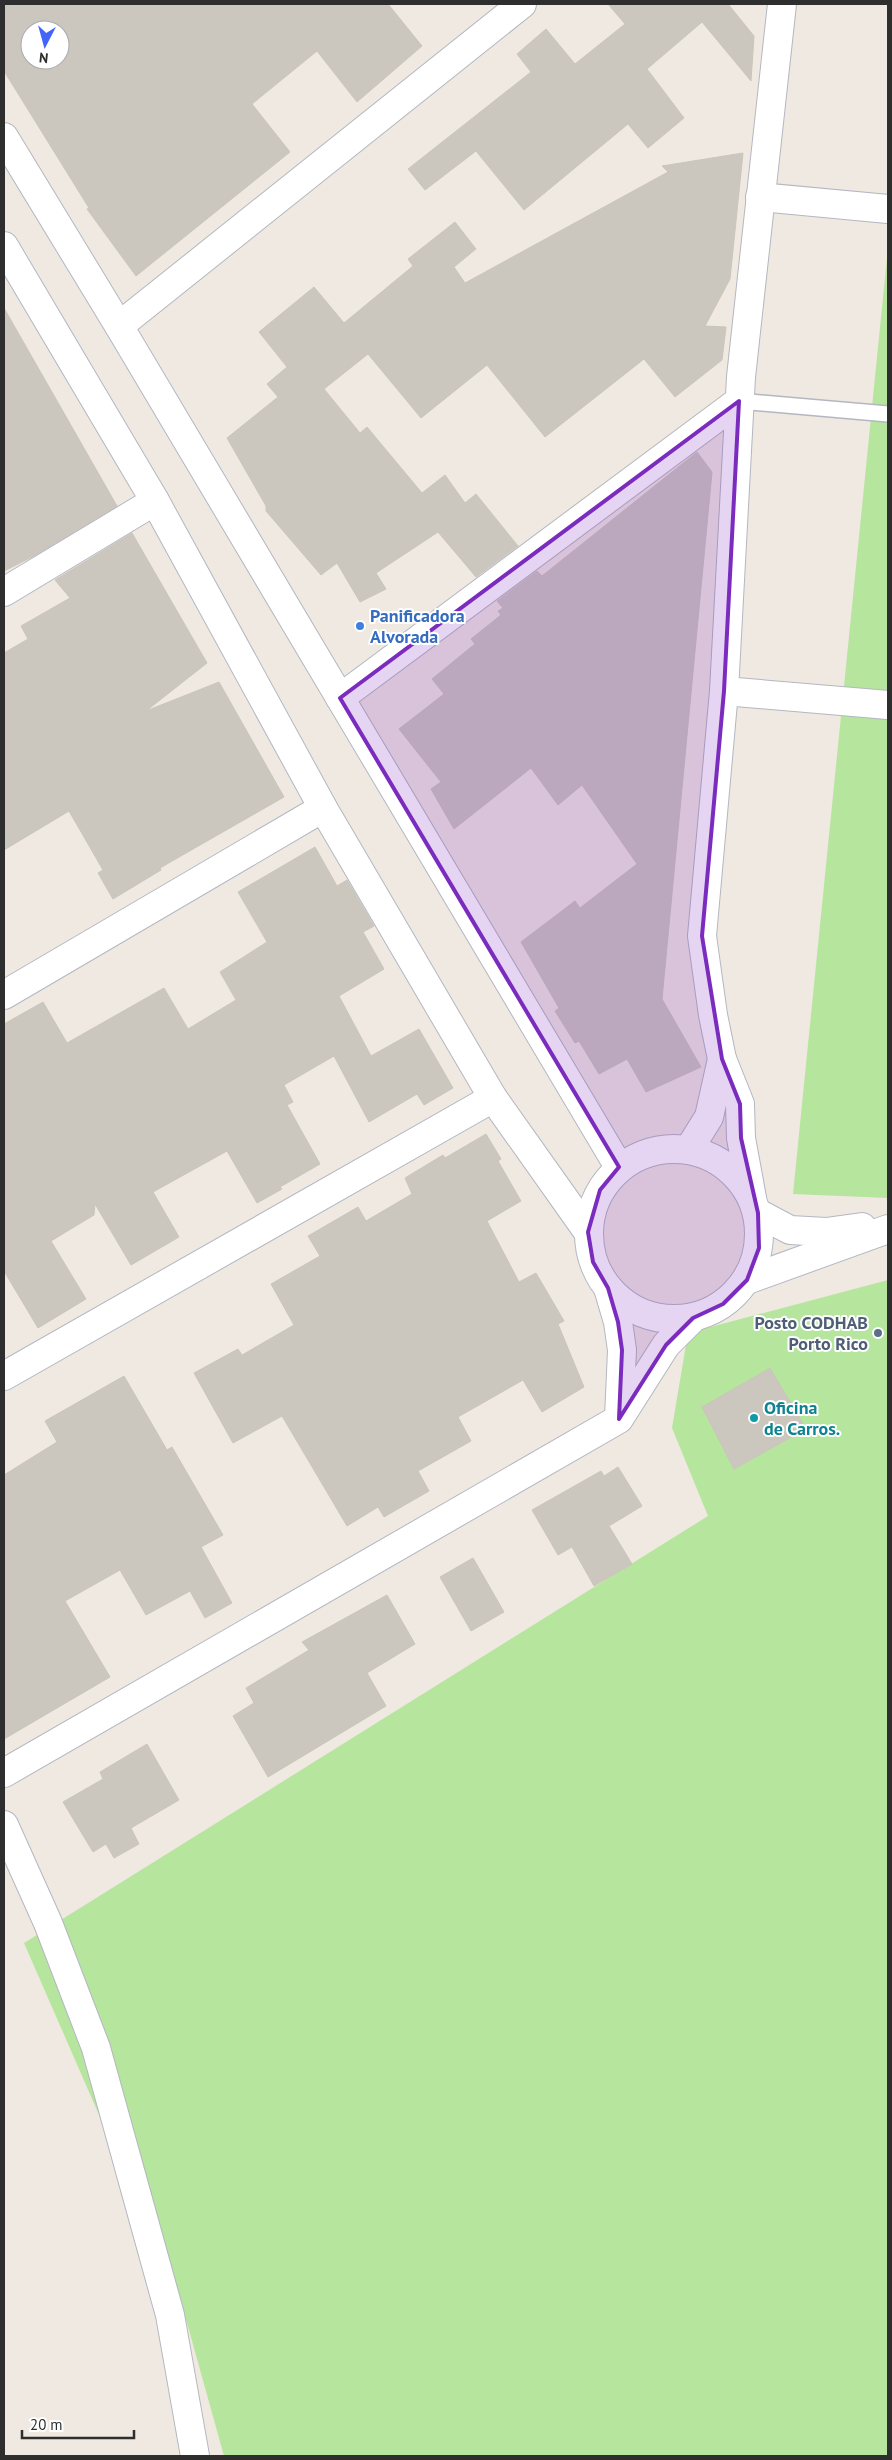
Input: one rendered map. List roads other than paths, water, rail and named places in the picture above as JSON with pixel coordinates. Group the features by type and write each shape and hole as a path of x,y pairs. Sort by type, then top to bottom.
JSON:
{"street":[{"path":"119,326 522,4"},
{"path":"4,1773 619,1419 666,1345 693,1318 723,1304 747,1280 760,1248 761,1236 741,1138 740,1104 722,1060 713,1015 702,936 724,691 739,401 782,4"},
{"path":"4,137 119,326 619,1167"},
{"path":"760,198 888,209"},
{"path":"4,246 155,501 323,808 493,1098 588,1232"},
{"path":"340,698 739,401"},
{"path":"4,592 155,501"},
{"path":"724,691 888,705"},
{"path":"4,995 323,808"},
{"path":"689,1149 709,1118 722,1060"},
{"path":"4,1376 493,1098"},
{"path":"619,1419 622,1350 618,1322 608,1288 593,1262 588,1232 600,1190 619,1167 631,1160 660,1150 689,1149 721,1166 742,1183 755,1205 790,1230 826,1232 888,1223"},
{"path":"747,1280 888,1229"},
{"path":"608,1288 631,1308 660,1318 693,1318"},
{"path":"4,1825 48,1923 96,2048 170,2315 195,2456"}],"lane":[{"path":"739,401 888,414"}],"place":[{"name":"Panificadora Alvorada","path":"360,626"},
{"name":"Posto CODHAB Porto Rico","path":"878,1333"},
{"name":"Oficina de Carros.","path":"754,1418"}]}
